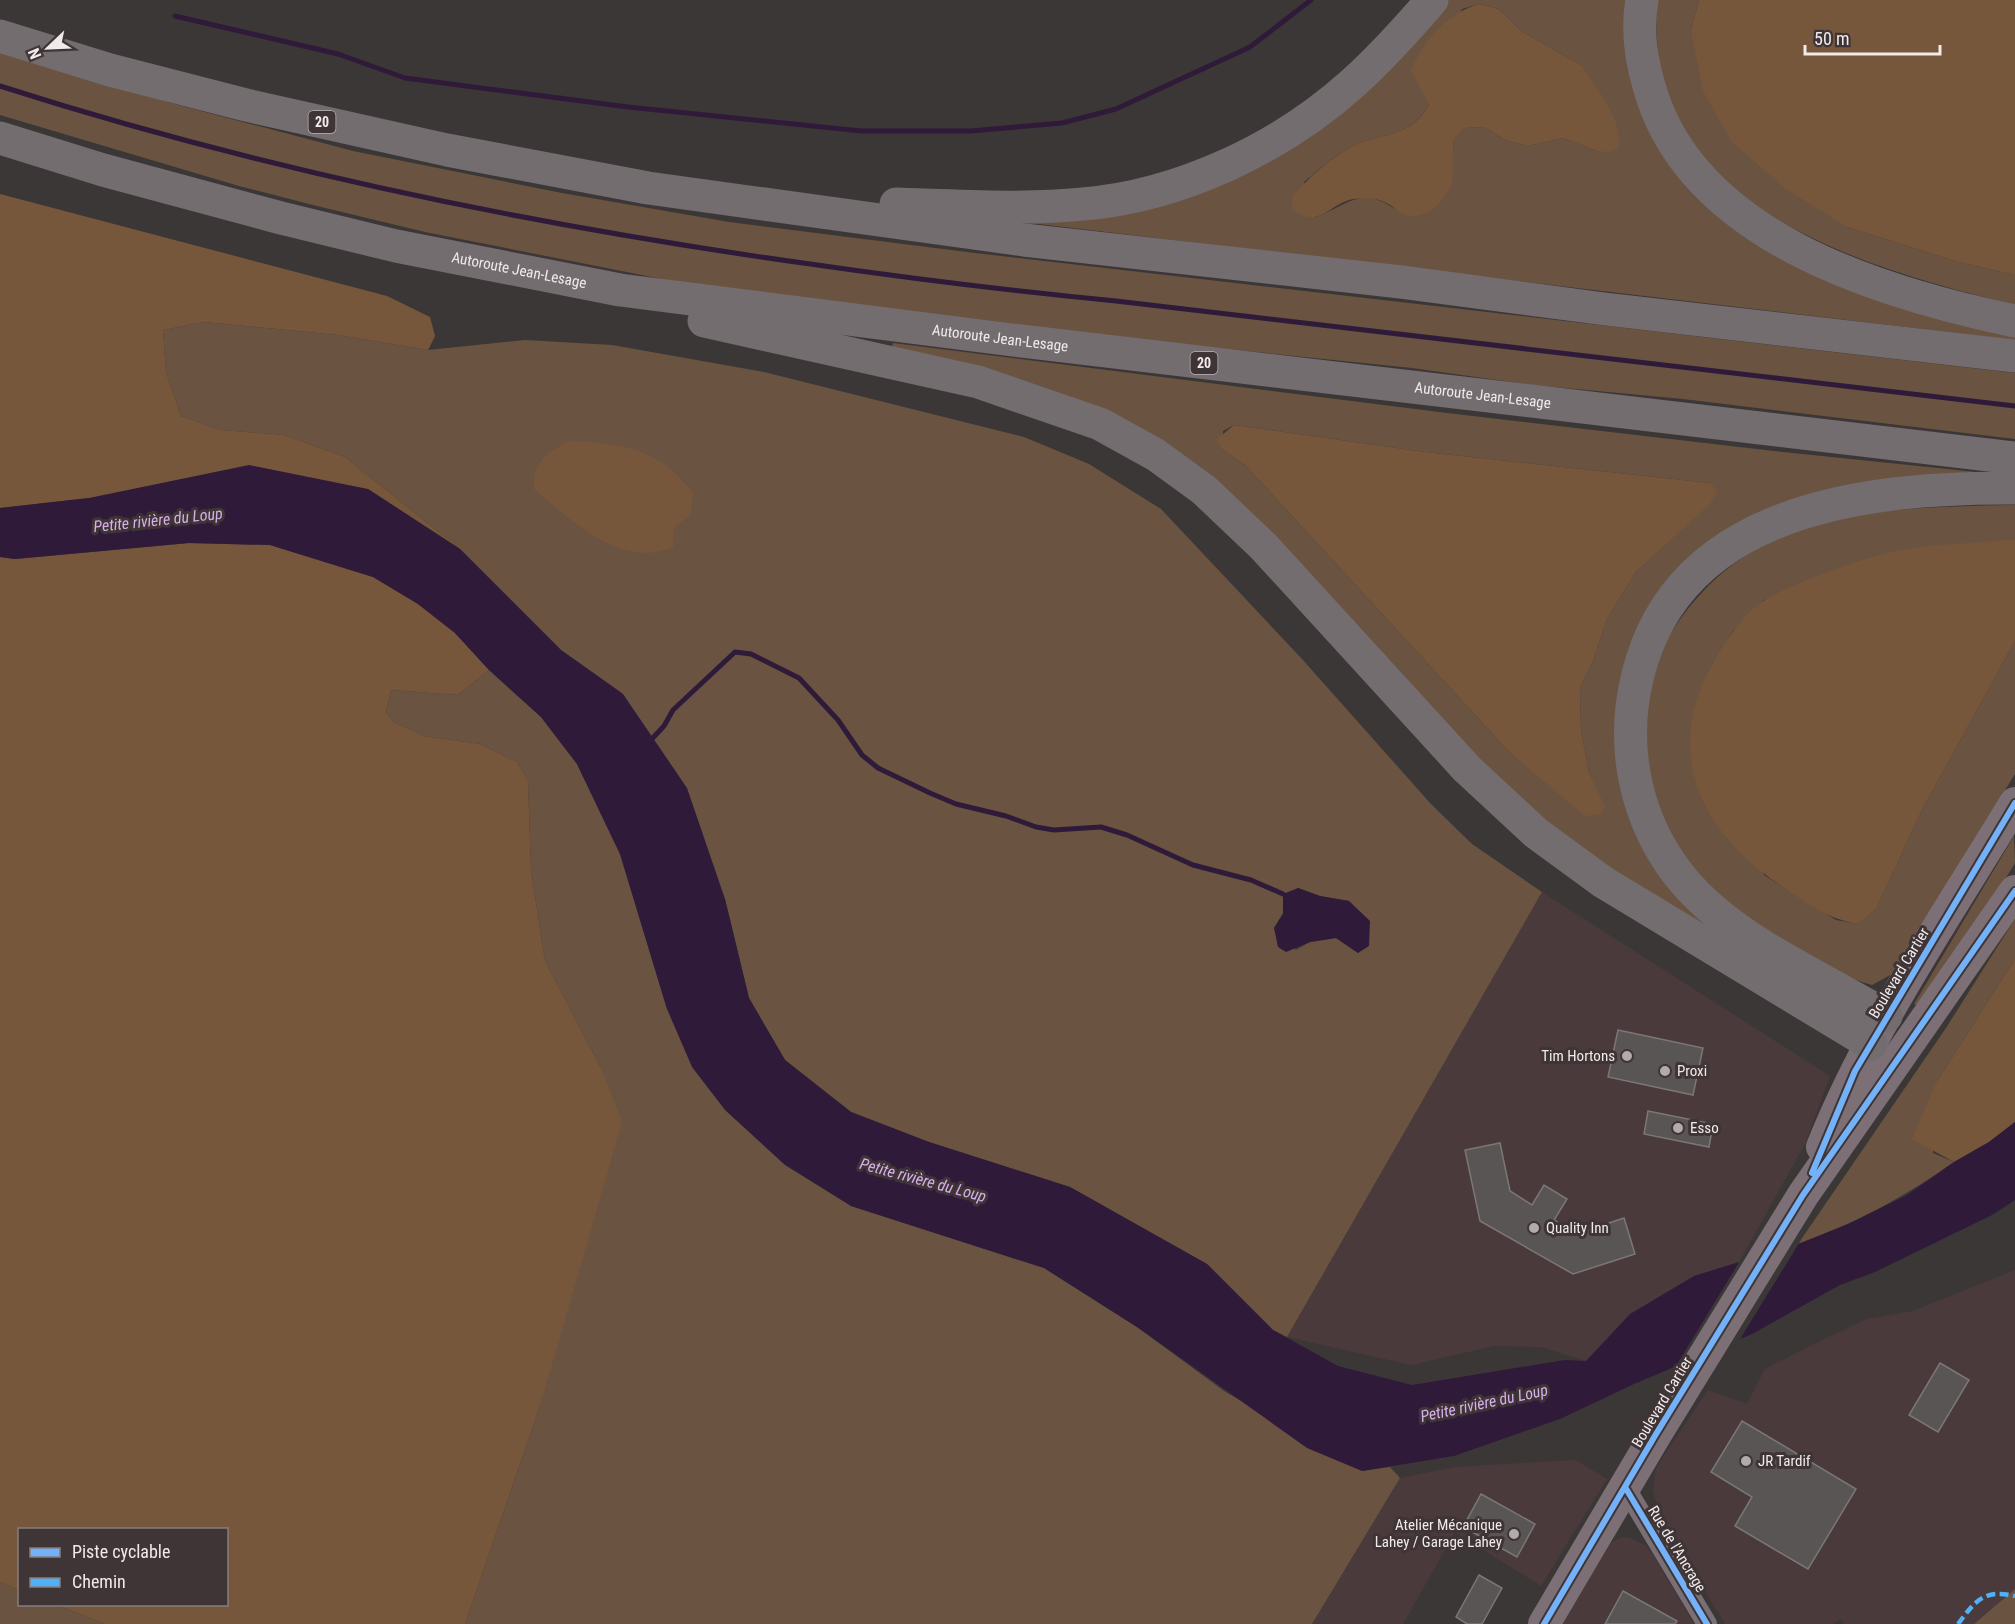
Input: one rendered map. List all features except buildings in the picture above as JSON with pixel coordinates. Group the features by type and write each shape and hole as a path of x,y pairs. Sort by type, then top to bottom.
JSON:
{"highway":[{"path":"648,188 956,206 1082,204 1131,197 1173,185 1224,165 1276,140 1352,84 1391,47 1432,0"},
{"path":"1642,0 1641,41 1644,68 1652,99 1690,168 1709,187 1768,233 1807,256 1919,296 2015,321"},
{"name":"20","path":"0,36 110,70 246,105 447,150 648,188 1024,240 1401,282 1605,309 2015,356"},
{"name":"Autoroute Jean-Lesage","path":"0,138 196,196 396,246 620,290 837,319 2015,458"},
{"path":"396,246 540,285 978,382 1061,409 1125,437 1178,469 1226,510 1263,546 1467,769 1536,833 1604,882 1878,1030"},
{"path":"1878,1030 1723,918 1690,887 1668,860 1653,834 1636,783 1630,723 1638,670 1657,620 1684,584 1722,549 1745,535 1800,513 1841,501 1912,492 2015,488"}],"main road":[{"name":"Boulevard Cartier","path":"1803,1196 1842,1099 1878,1030 2015,803"},
{"name":"Boulevard Cartier","path":"1544,1624 1656,1434 1803,1196 2015,891"},
{"path":"1878,1030 1916,1035"},
{"path":"1878,1030 1899,1060"}],"street":[{"name":"Rue de l'Ancrage","path":"1625,1487 1707,1624"}],"shaded area":[{"path":"1446,0 1630,0 1708,201 2015,331 2015,340 1013,221 1181,196","holes":["1479,4 1499,9 1521,31 1581,65 1597,151 1563,138 1528,146 1505,140 1484,127 1465,128 1454,140 1448,191 1443,199 1434,206 1403,215 1378,200 1360,198 1316,217 1304,182 1349,148 1392,134 1412,124 1429,105 1422,90 1462,9"]},
{"path":"1656,0 1699,0 1691,30 1847,227 1958,262 2015,275 2015,305 1918,278 1867,261 1817,240 1771,215 1729,184 1695,147 1670,103 1660,65"},
{"path":"1699,0 2015,0 2015,275 1958,262 1847,227 1786,189 1731,141 1703,91 1691,30"},
{"path":"1479,4 1499,9 1521,31 1581,65 1604,99 1616,123 1620,142 1617,149 1611,152 1597,151 1563,138 1528,146 1505,140 1484,127 1465,128 1454,140 1453,177 1450,188 1441,202 1427,212 1420,215 1404,215 1384,202 1365,198 1346,201 1317,216 1301,215 1292,209 1292,197 1333,158 1360,143 1403,130 1421,116 1429,105 1411,70 1416,59 1430,38 1447,21"},
{"path":"0,51 175,104 353,151 562,193 729,222 975,253 2015,373 2015,439 1683,399 1533,385 1412,368 1081,334 672,281 425,232 313,205 239,186 0,115"},
{"path":"0,194 387,296 430,317 435,336 428,350 338,335 204,322 163,330 166,372 181,416 221,430 284,435 345,457 460,549 368,489 89,498 0,508"},
{"path":"204,322 338,335 428,350 525,340 612,345 764,372 1024,437 1089,464 1161,509 1302,659 1431,804 1472,844 1542,892 1287,1337 1273,1330 1207,1264 1070,1187 929,1142 851,1112 785,1060 749,998 725,899 623,694 561,650 460,549 345,457 284,435 221,430 181,416 166,372 163,330","holes":["1298,888 1320,896 1349,901 1358,953 1336,938 1310,942 1296,950 1274,928"]},
{"path":"893,343 1447,413 1976,472 1976,477 1829,490 1643,628 1639,827 1830,994 1593,863 1490,774 1222,488 891,350","holes":["1234,425 1425,452 1710,483 1709,504 1636,572 1607,619 1593,661 1580,687 1581,731 1589,772 1604,807 1585,815 1512,755 1246,466 1223,450 1223,431"]},
{"path":"1234,425 1425,452 1710,483 1717,490 1710,504 1636,572 1607,619 1593,661 1580,687 1581,731 1589,772 1605,807 1600,814 1585,816 1512,755 1246,466 1223,450 1216,440"},
{"path":"568,441 619,446 645,453 677,475 693,492 691,514 673,529 673,547 654,552 635,552 616,547 581,527 534,489 538,465 547,455"},
{"path":"2015,505 2015,539 1979,544 1764,600 1733,631 1711,666 1764,875 1836,920 1859,924 1876,909 1922,810 2015,641 2015,774 1892,974 1872,985 1861,982 1828,967 1744,915 1717,895 1693,871 1683,857 1654,796 1645,750 1645,705 1655,664 1675,627 1702,592 1734,564 1780,538 1812,526 1878,512"},
{"path":"2015,539 2015,641 1922,810 1876,909 1859,924 1838,919 1820,911 1756,867 1730,842 1711,815 1697,786 1691,756 1691,723 1700,689 1718,654 1738,624 1758,605 1811,578 1897,551 1926,546"},
{"path":"189,543 270,545 373,577 418,604 455,633 489,670 458,695 391,690 386,712 394,722 424,736 480,744 517,762 528,781 531,870 545,961 601,1068 622,1122 540,1406 465,1624 105,1624 60,1606 228,1606 228,1528 18,1528 18,1590 0,1582 0,557 15,559"},
{"path":"489,670 541,717 577,764 620,854 667,1009 851,1206 1044,1268 1137,1327 1224,1391 1362,1471 1390,1467 1400,1478 1312,1624 465,1624 540,1406 601,1068 545,961 531,870 528,781 517,762 480,744 424,736 394,722 386,712 391,690 458,695"},
{"path":"2014,836 2015,863 1978,923 1919,1007 1914,1004"},
{"path":"1542,892 1830,1076 1805,1144 1739,1262 1694,1276 1607,1341 1586,1361 1541,1347 1494,1346 1411,1365 1287,1337"},
{"path":"2015,919 2015,959 1937,1081 1933,1153 1954,1162 1879,1208 1840,1228 1798,1244 1946,1028"},
{"path":"2015,959 2015,1122 1989,1142 1954,1162 1912,1139 1937,1081"},
{"path":"2015,1270 2015,1589 1974,1624 1844,1624 1841,1619 1833,1624 1725,1624 1661,1519 1653,1490 1656,1469 1708,1390 1747,1404 1765,1369 1818,1342 1867,1319 1913,1311"},
{"path":"1575,1460 1607,1479 1541,1586 1455,1532 1403,1624 1312,1624 1400,1478 1455,1467"},
{"path":"1628,1537 1645,1545 1653,1555 1694,1624 1562,1624 1611,1543 1619,1538"},
{"path":"0,1582 18,1590 18,1606 60,1606 105,1624 0,1624"},
{"path":"2015,1589 2015,1624 1974,1624"}],"water":[{"name":"Petite rivière du Loup","path":"249,465 368,489 460,549 561,650 623,694 687,788 725,899 749,998 785,1060 851,1112 929,1142 1070,1187 1207,1264 1273,1330 1338,1366 1412,1385 1565,1360 1586,1361 1630,1314 1694,1276 1798,1244 1848,1224 1907,1195 1954,1162 1989,1142 2015,1122 2015,1200 1992,1215 1875,1272 1840,1285 1752,1334 1634,1384 1560,1419 1454,1456 1362,1471 1307,1448 1137,1327 1044,1268 851,1206 785,1165 725,1110 692,1067 667,1009 620,854 577,764 541,717 489,670 455,633 418,604 373,577 270,545 189,543 15,559 0,557 0,508 89,498"},
{"path":"1298,888 1320,896 1349,901 1370,921 1369,946 1358,953 1336,938 1310,942 1286,952 1278,947 1274,928 1283,914 1283,894"}],"pier":[{"path":"1801,1240 1737,1344 1673,1371 1741,1259"}],"waterway":[{"path":"175,16 338,54 405,78 628,107 861,131 971,131 1062,123 1116,109 1250,47 1311,0"},
{"path":"0,86 198,144 297,169 498,212 701,248 959,284 2015,406"},
{"path":"649,742 664,726 673,710 735,652 751,654 799,678 838,720 862,755 878,768 930,793 956,804 1006,816 1036,827 1054,830 1101,827 1127,835 1193,865 1251,880 1283,894"}],"marked path":[{"path":"1958,1624 1976,1603 1988,1595 2015,1596"}],"cycle path":[{"path":"1812,1173 1855,1071 2015,803"},
{"path":"1544,1624 1656,1434 1803,1195 2015,891"},
{"path":"1625,1487 1707,1624"}],"place":[{"name":"Tim Hortons","path":"1627,1056"},
{"name":"Proxi","path":"1665,1071"},
{"name":"Esso","path":"1678,1128"},
{"name":"Quality Inn","path":"1534,1228"},
{"name":"JR Tardif","path":"1746,1461"},
{"name":"Atelier Mécanique Lahey / Garage Lahey","path":"1514,1534"}]}
